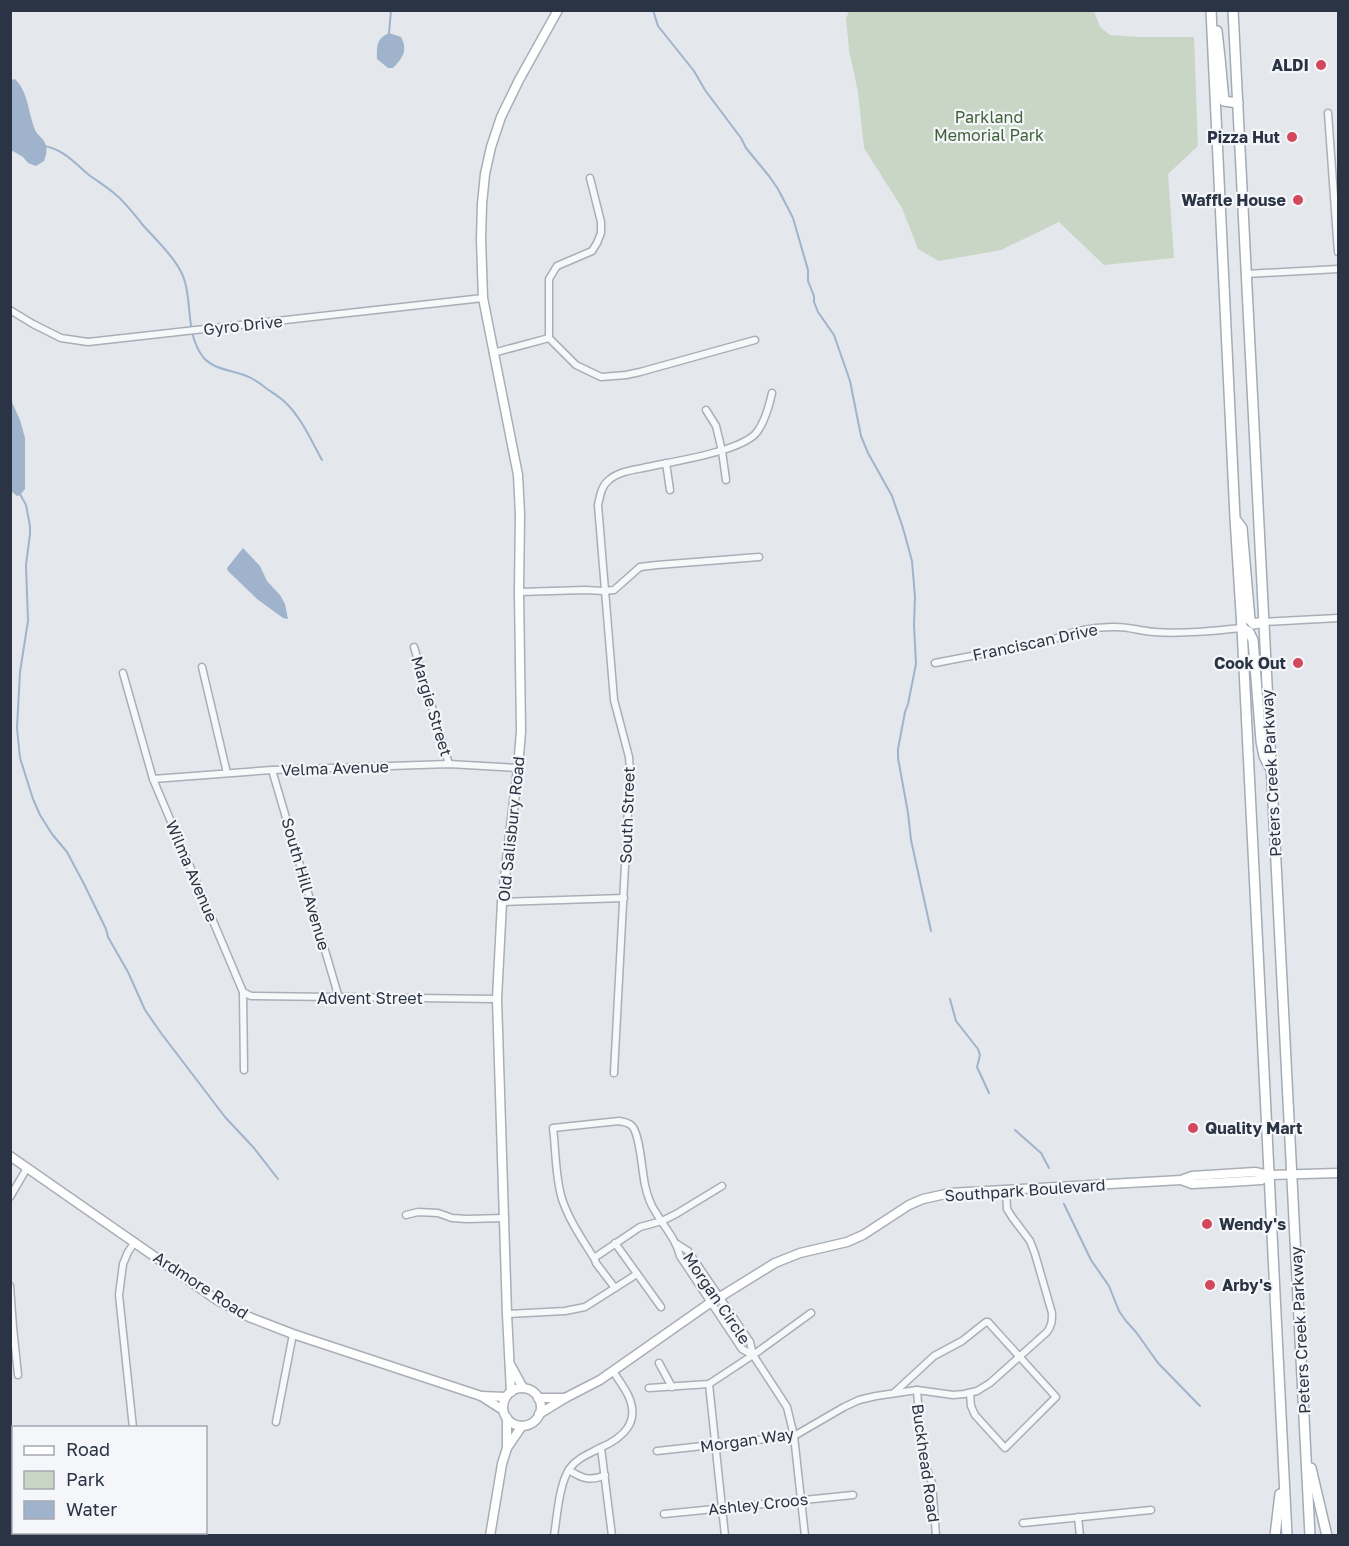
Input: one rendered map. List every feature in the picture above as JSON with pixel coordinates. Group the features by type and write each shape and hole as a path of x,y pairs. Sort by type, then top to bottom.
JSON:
{"main road":[{"name":"Old Salisbury Road","path":"507,1448 503,1406 509,1394 510,1363 497,999 502,902 521,731 520,514 518,475 483,298 482,204 485,174 501,117 558,10"},
{"path":"1212,10 1224,102 1238,104"},
{"name":"Peters Creek Parkway","path":"1212,10 1235,518 1287,1536"},
{"name":"Peters Creek Parkway","path":"1233,10 1310,1536"},
{"path":"1235,518 1242,528 1250,620 1254,624 1263,622"},
{"path":"1242,628 1249,632 1252,640 1261,741 1264,756 1271,768"},
{"name":"Ardmore Road","path":"10,1156 217,1300 249,1317 293,1334 481,1396 505,1414"},
{"name":"Southpark Boulevard","path":"539,1414 600,1380 715,1300 776,1263 800,1253 839,1245 863,1235 909,1205 923,1199 950,1193 1181,1180 1192,1184 1220,1183 1261,1180 1269,1175 1338,1173"},
{"name":"Old Salisbury Road","path":"510,1363 523,1388 538,1398"},
{"path":"509,1394 523,1388"},
{"name":"Ardmore Road","path":"481,1396 509,1394"},
{"path":"538,1398 539,1414"},
{"name":"Southpark Boulevard","path":"538,1398 566,1398"},
{"path":"505,1414 511,1422 522,1426"},
{"name":"Old Salisbury Road","path":"490,1536 502,1464 507,1448 522,1426 532,1423 539,1414"},
{"path":"1306,1441 1327,1536"},
{"path":"1275,1536 1283,1462"}],"street":[{"path":"1328,113 1338,252"},
{"path":"590,178 601,222 601,233 597,243 592,250 557,266 549,279 549,338 576,365 601,377 626,375 755,340"},
{"path":"1246,274 1338,269"},
{"name":"Gyro Drive","path":"10,310 61,338 88,342 483,298"},
{"path":"493,353 549,338"},
{"path":"670,490 666,463 740,445 757,433 766,416 772,393"},
{"path":"706,410 716,426 726,480"},
{"name":"South Street","path":"614,1073 630,771 629,757 614,700 598,505 602,488 609,480 625,472 666,463"},
{"path":"519,592 614,590 640,567 759,557"},
{"path":"1263,622 1338,618"},
{"name":"Franciscan Drive","path":"935,663 1049,641 1087,628 1118,627 1158,632 1201,632 1242,628"},
{"name":"Margie Street","path":"414,647 449,764"},
{"path":"202,668 227,773"},
{"name":"Wilma Avenue","path":"123,674 153,778 243,992 244,1070"},
{"name":"Velma Avenue","path":"153,778 272,770 449,764 518,768"},
{"name":"South Hill Avenue","path":"272,770 339,998"},
{"path":"502,902 624,898"},
{"name":"Advent Street","path":"243,992 251,996 497,999"},
{"name":"Morgan Circle","path":"594,1257 573,1225 562,1200 553,1128 626,1122 635,1131 647,1192 653,1208 677,1244 680,1256 740,1327 750,1342 753,1355 787,1407 794,1436 805,1536"},
{"path":"10,1197 27,1168"},
{"path":"615,1288 594,1257 640,1227 662,1221 723,1186"},
{"path":"894,1393 934,1356 962,1341 988,1322 1020,1357 1056,1397 1005,1448 975,1415 971,1406 970,1394 984,1387 1020,1357 1052,1325 1052,1313 1035,1254 1030,1241 1007,1209 1006,1190"},
{"path":"405,1215 418,1212 438,1213 452,1218 504,1218"},
{"path":"133,1426 119,1294 123,1264 135,1242"},
{"path":"615,1243 661,1307"},
{"path":"507,1314 564,1311 585,1307 638,1274"},
{"path":"10,1286 18,1375"},
{"name":"Morgan Circle","path":"715,1300 742,1349 753,1355"},
{"path":"649,1388 709,1384 811,1312"},
{"path":"732,1333 740,1327"},
{"path":"276,1422 293,1334"},
{"path":"659,1363 672,1387"},
{"path":"554,1536 564,1478 570,1467 583,1455 611,1443 628,1429 632,1405 613,1371"},
{"path":"709,1384 725,1536"},
{"name":"Morgan Way","path":"657,1451 794,1436 859,1400 894,1393 917,1390 953,1395 970,1394"},
{"name":"Buckhead Road","path":"917,1390 921,1442 932,1483 936,1536"},
{"path":"601,1448 612,1536"},
{"path":"569,1470 587,1479 597,1479 605,1475"},
{"name":"Ashley Croos","path":"664,1514 853,1495"},
{"path":"1023,1523 1151,1510"},
{"path":"1078,1517 1080,1536"}],"green space":[{"name":"Parkland Memorial Park","path":"849,11 1094,11 1100,27 1110,35 1194,37 1198,146 1168,174 1174,258 1104,265 1059,222 1001,250 939,261 918,249 902,208 864,148 858,92 849,50 846,19"}],"water":[{"path":"389,33 401,37 404,46 402,57 393,68 388,68 377,59 378,43"},
{"path":"15,79 26,97 36,132 46,145 44,161 36,166 11,150 11,80"},
{"path":"11,400 25,438 25,489 17,496 11,488"},
{"path":"243,548 260,566 267,581 280,595 285,604 288,619 283,618 257,599 228,571 227,568"}],"waterway":[{"path":"389,33 391,10"},
{"path":"653,10 658,26 694,71 746,148 769,176 793,218 808,270 808,281 814,302 834,335 850,381 861,436 892,496 903,528 912,561 916,664 898,758 911,840 931,931"},
{"path":"44,146 68,157 126,204 167,252 182,274 187,291 194,339 203,357 217,367 253,379 284,401 302,423 322,460"},
{"path":"20,494 26,505 30,534 26,565 28,621 20,672 17,728 20,758 33,799 40,815 67,852 84,884 145,1010 225,1117 254,1148 278,1179"},
{"path":"950,999 956,1021 978,1049 980,1055 977,1067 989,1093"},
{"path":"1015,1130 1041,1153 1049,1168"},
{"path":"1064,1204 1091,1260 1109,1286 1119,1311 1158,1363 1200,1406"}],"place":[{"name":"ALDI","path":"1321,65"},
{"name":"Pizza Hut","path":"1292,137"},
{"name":"Waffle House","path":"1298,200"},
{"name":"Cook Out","path":"1298,663"},
{"name":"Quality Mart","path":"1193,1128"},
{"name":"Wendy's","path":"1207,1224"},
{"name":"Arby's","path":"1210,1285"}]}
